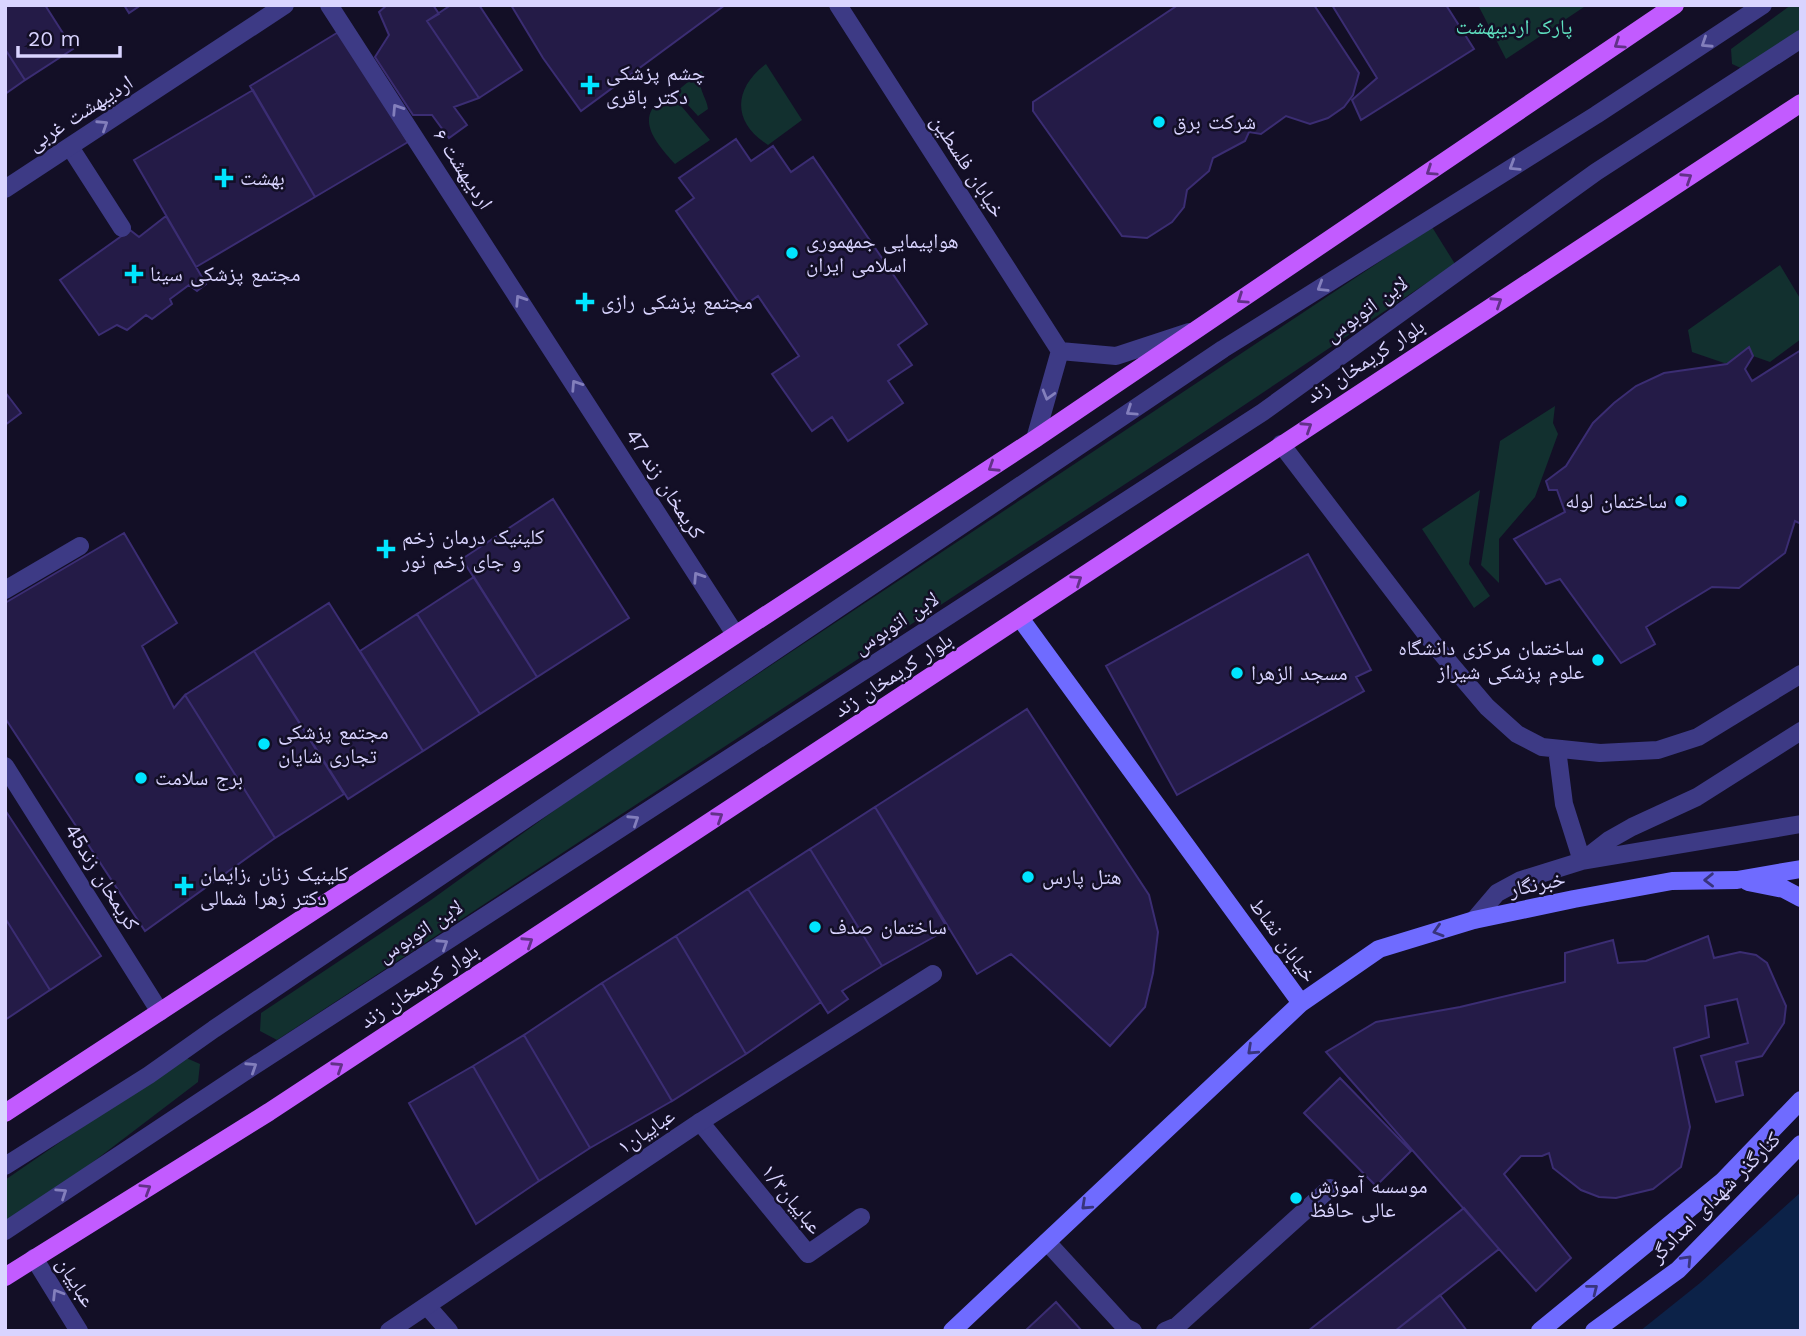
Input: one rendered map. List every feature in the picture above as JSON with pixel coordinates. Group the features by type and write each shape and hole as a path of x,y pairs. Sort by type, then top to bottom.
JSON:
{"main road":[{"path":"5,1113 1035,439 1675,5"},
{"name":"بلوار کریمخان زند","path":"5,1278 269,1112 1801,103"},
{"name":"خیابان نشاط","path":"952,1331 1301,1003 1020,618"},
{"name":"خبرنگار","path":"1301,1003 1380,948 1474,920 1672,881 1737,880 1801,869"},
{"path":"1737,880 1784,889 1801,898"},
{"path":"1540,1331 1723,1181 1801,1100"},
{"name":"کنارگذر شهدای امدادگر","path":"1594,1331 1678,1270 1801,1144"}],"street":[{"name":"اردیبهشت غربی","path":"5,189 285,5"},
{"name":"۶ اردیبهشت","path":"329,5 558,357"},
{"name":"خیابان فلسطین","path":"838,5 1060,351"},
{"name":"لاین اتوبوس","path":"5,1166 149,1075 1223,349 1595,115 1763,5"},
{"name":"لاین اتوبوس","path":"5,1231 219,1088 1264,412 1596,172 1801,39"},
{"path":"69,147 122,228"},
{"path":"1035,439 1060,351 1116,356 1199,328"},
{"name":"47 کریمخان زند","path":"558,357 735,634"},
{"path":"1281,444 1436,647 1487,707 1517,734 1542,747 1600,753 1658,750 1698,737 1801,674"},
{"path":"5,590 80,546"},
{"path":"1582,861 1609,839 1697,797 1801,732"},
{"path":"1557,749 1564,804 1582,861"},
{"name":"کریمخان زند45","path":"5,766 160,1012"},
{"path":"1474,920 1497,893 1521,880 1582,861 1801,824"},
{"name":"عباییان۱","path":"389,1331 700,1122 933,974"},
{"name":"عباییان۱/۳","path":"700,1122 808,1254 861,1217"},
{"path":"1166,1331 1177,1326 1330,1188"},
{"path":"1047,1242 1125,1327 1133,1331"},
{"name":"عباییان","path":"34,1258 79,1331"},
{"path":"427,1306 449,1331"}],"green space":[{"name":"پارک اردیبهشت","path":"1478,5 1587,5 1506,59"},
{"path":"1791,5 1801,5 1801,30 1743,69 1732,64 1731,49"},
{"path":"766,64 802,120 768,145 748,126 741,105 747,84"},
{"path":"701,71 706,77 700,81 708,109 698,116 676,92"},
{"path":"662,99 677,101 710,140 675,164 661,148 649,123 654,107"},
{"path":"1432,227 1455,264 1171,454 277,1040 260,1031 261,1013 431,900 577,794"},
{"path":"1780,265 1801,300 1801,339 1770,362 1753,356 1749,347 1727,364 1692,352 1688,330"},
{"path":"1555,406 1553,423 1558,434 1535,497 1499,539 1499,583 1481,565 1500,441"},
{"path":"1480,490 1469,564 1490,596 1474,608 1422,529"},
{"path":"184,1057 200,1064 198,1082 5,1229 5,1180"}],"water":[{"path":"1801,1192 1801,1331 1640,1331 1700,1283"}],"building":[{"path":"5,5 45,5 73,49 25,80 5,49"},
{"path":"124,5 141,5 129,13"},
{"path":"387,5 433,5 439,14 427,21 479,98 454,107 467,125 449,138 432,115 413,115 375,57 389,35 379,12"},
{"path":"451,5 479,5 522,70 479,98 427,21"},
{"name":"چشم پزشکی دکتر باقری","path":"511,5 725,5 581,111 543,58"},
{"name":"شرکت برق","path":"1178,5 1314,5 1359,73 1353,95 1344,107 1328,118 1310,124 1286,116 1261,134 1249,132 1245,141 1213,158 1209,171 1187,190 1184,207 1172,222 1147,238 1122,236 1033,111 1033,102"},
{"path":"1332,5 1446,5 1474,49 1361,120 1352,100 1377,78"},
{"path":"340,31 408,142 315,197 250,86"},
{"path":"5,49 25,80 5,94"},
{"name":"بهشت","path":"253,90 315,197 196,267 134,160"},
{"name":"هواپیمایی جمهموری اسلامی ایران","path":"736,139 751,161 773,146 791,172 813,157 927,324 898,345 912,365 888,381 903,403 848,441 832,417 812,431 772,374 799,356 758,296 742,307 676,211 694,198 679,178"},
{"name":"مجتمع پزشکی سینا","path":"166,216 206,284 197,291 189,285 170,299 172,304 152,319 146,315 127,330 117,325 99,335 60,280 130,230 139,237"},
{"name":"ساختمان لوله","path":"1749,347 1753,356 1745,369 1752,381 1801,350 1801,524 1795,521 1785,553 1739,588 1712,587 1646,627 1655,644 1621,663 1560,579 1546,584 1514,539 1565,512 1557,490 1549,490 1546,481 1566,466 1593,423 1614,403 1636,386 1664,373 1727,364"},
{"path":"5,392 21,413 5,425"},
{"path":"553,499 629,618 537,677 462,559"},
{"name":"برج سلامت","path":"124,533 177,623 142,646 174,708 185,695 275,838 145,931 5,718 5,603"},
{"name":"مسجد الزهرا","path":"1308,554 1371,670 1356,677 1364,691 1177,795 1106,666"},
{"path":"474,577 537,677 480,714 417,614"},
{"path":"329,603 423,751 348,799 254,651"},
{"path":"417,614 480,714 423,751 360,651"},
{"name":"مجتمع پزشکی تجاری شایان","path":"254,651 344,794 275,838 185,695"},
{"name":"هتل پارس","path":"1027,709 1149,895 1158,932 1145,1007 1110,1046 1011,954 977,974 875,807"},
{"path":"875,807 948,929 882,966 810,849"},
{"path":"5,810 101,956 50,990 5,918"},
{"name":"ساختمان صدف","path":"810,849 882,966 842,991 848,999 828,1013 748,889"},
{"path":"748,889 821,1002 746,1054 676,936"},
{"path":"5,918 50,990 5,1020"},
{"path":"676,936 746,1054 672,1101 602,983"},
{"path":"1708,936 1714,958 1740,952 1756,955 1767,963 1786,1006 1784,1023 1762,1056 1736,1062 1743,1095 1716,1102 1701,1056 1748,1043 1737,999 1705,1006 1709,1037 1674,1048 1690,1127 1681,1167 1653,1189 1616,1198 1599,1197 1581,1190 1553,1168 1549,1153 1542,1156 1521,1156 1504,1174 1571,1258 1536,1291 1326,1052 1376,1022 1460,1007 1565,982 1565,953 1613,940 1618,963 1646,961"},
{"path":"602,983 672,1101 590,1148 524,1035"},
{"path":"524,1035 590,1148 539,1181 473,1066"},
{"path":"473,1066 539,1181 476,1224 409,1103"},
{"path":"1340,1078 1411,1151 1376,1186 1304,1113"},
{"path":"1464,1208 1499,1249 1395,1331 1308,1331"},
{"path":"1440,1295 1467,1331 1395,1331"},
{"path":"1056,1302 1082,1331 1025,1331"}],"place":[{"name":"چشم پزشکی دکتر باقری","path":"590,85"},
{"name":"شرکت برق","path":"1159,122"},
{"name":"بهشت","path":"224,178"},
{"name":"هواپیمایی جمهموری اسلامی ایران","path":"792,253"},
{"name":"مجتمع پزشکی سینا","path":"134,274"},
{"name":"مجتمع پزشکی رازی","path":"585,302"},
{"name":"ساختمان لوله","path":"1681,501"},
{"name":"کلینیک درمان زخم و جای زخم نور","path":"386,549"},
{"name":"ساختمان مرکزی دانشگاه علوم پزشکی شیراز","path":"1598,660"},
{"name":"مسجد الزهرا","path":"1237,673"},
{"name":"مجتمع پزشکی تجاری شایان","path":"264,744"},
{"name":"برج سلامت","path":"141,778"},
{"name":"هتل پارس","path":"1028,877"},
{"name":"کلینیک زنان ،زایمان دکتر زهرا شمالی","path":"184,886"},
{"name":"ساختمان صدف","path":"815,927"},
{"name":"موسسه آموزش عالی حافظ","path":"1296,1198"}]}
